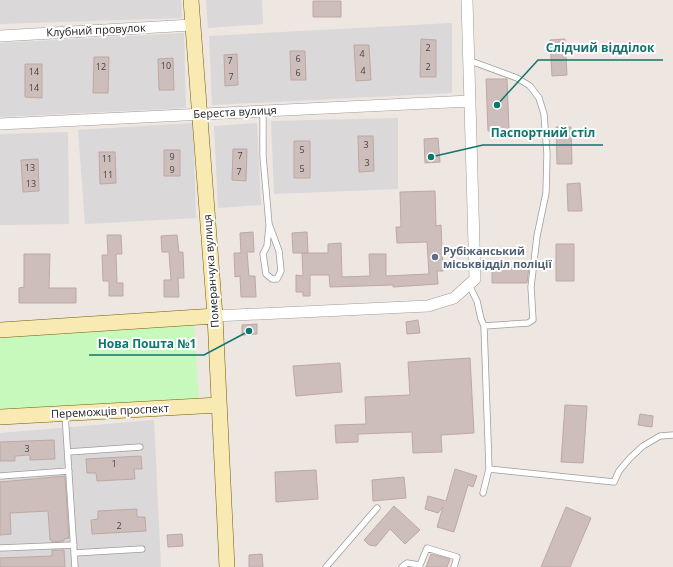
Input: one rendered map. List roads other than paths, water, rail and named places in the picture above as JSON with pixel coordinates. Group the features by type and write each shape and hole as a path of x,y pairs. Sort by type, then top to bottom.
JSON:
{"street":[{"name":"Померанчука вулиця","path":"190,0 215,316 227,567"},
{"path":"0,330 215,316 428,306 454,298 476,279 467,0"},
{"name":"Клубний провулок","path":"0,36 192,25"},
{"name":"Береста вулиця","path":"0,124 470,101"},
{"name":"Переможців проспект","path":"0,417 219,405"}],"lane":[{"path":"468,60 518,78 530,86 539,98 544,114 547,154 546,193 537,236 531,287 533,320 528,323 484,326"},
{"path":"262,111 263,156 269,226 267,246 263,254 266,274 272,279 277,279 281,271 279,251 269,226"},
{"path":"469,285 477,301 484,326 489,469 483,493"},
{"path":"65,413 75,567"},
{"path":"489,469 614,482 630,458 643,446 660,436 673,435"},
{"path":"68,452 140,447"},
{"path":"0,476 69,471"},
{"path":"326,567 377,508"},
{"path":"0,548 74,545"},
{"path":"402,567 407,563 420,565 427,548 457,557 454,567"},
{"path":"74,553 142,549"}],"place":[{"name":"Слідчий відділок","path":"497,105"},
{"name":"Паспортний стіл","path":"431,157"},
{"name":"Рубіжанський міськвідділ поліції","path":"435,257"},
{"name":"Нова Пошта №1","path":"249,331"}]}
